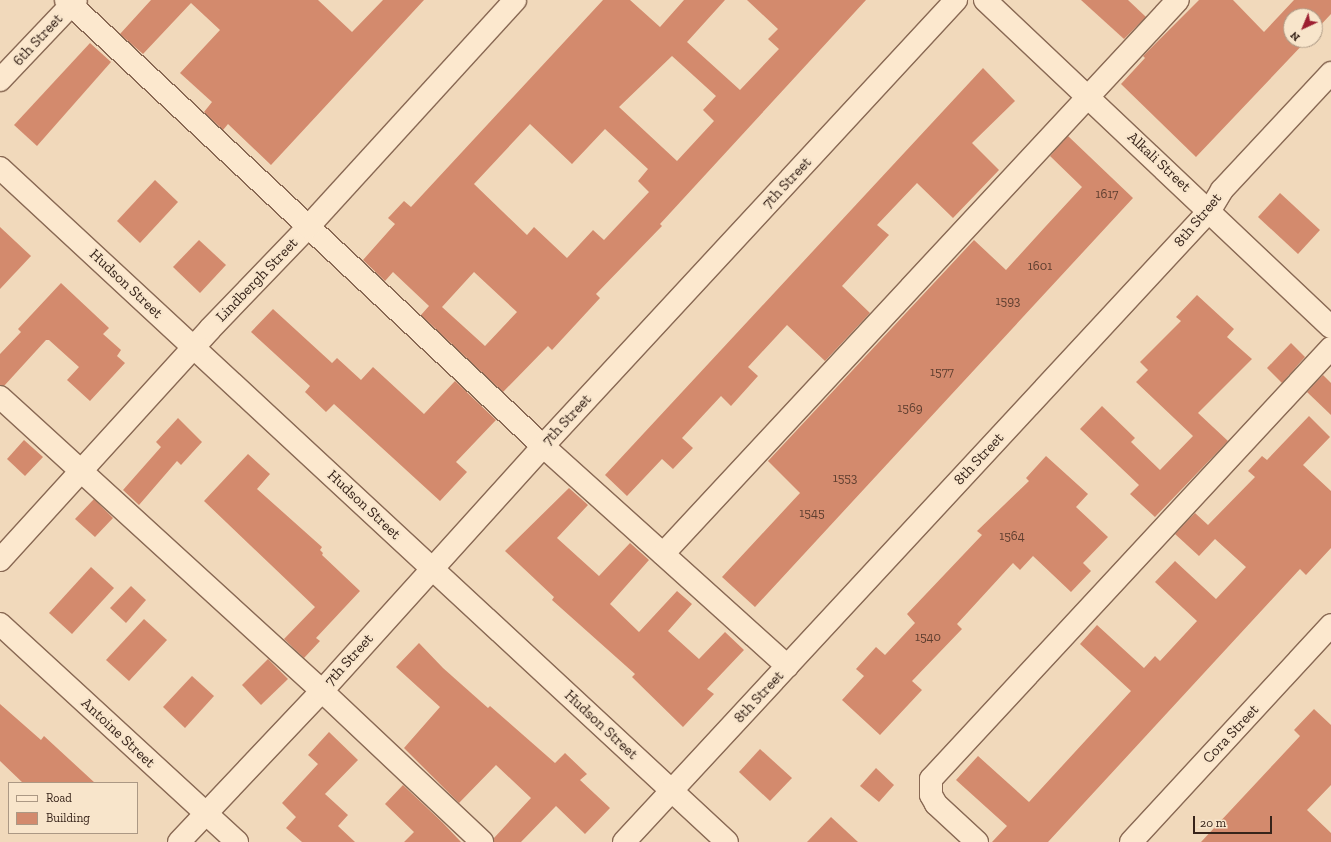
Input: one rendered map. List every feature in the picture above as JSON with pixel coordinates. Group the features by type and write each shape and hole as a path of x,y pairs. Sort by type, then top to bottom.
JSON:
{"street":[{"name":"Lindbergh Street","path":"0,560 82,472 194,347 308,227 515,0"},
{"name":"7th Street","path":"179,842 322,690 543,446 956,0"},
{"name":"Alkali Street","path":"985,0 1210,210 1331,327"},
{"path":"663,554 1178,0"},
{"path":"71,2 308,227 543,446 787,666"},
{"name":"6th Street","path":"0,80 71,2"},
{"name":"8th Street","path":"624,842 1210,210 1222,190 1331,74"},
{"name":"Hudson Street","path":"0,168 727,842"},
{"path":"977,842 936,804 931,795 931,779 1331,348"},
{"path":"0,397 322,690 482,842"},
{"name":"Antoine Street","path":"0,624 237,842"},
{"name":"Cora Street","path":"1131,842 1331,625"}],"building":[{"path":"151,0 318,0 352,32 383,0 424,0 271,165 228,124 223,130 204,112 212,102 180,73 220,30 191,3 143,54 120,34"},
{"path":"603,0 630,0 660,27 684,0 725,0 687,42 740,90 779,49 768,39 778,29 747,0 866,0 660,224 662,226 596,294 600,298 552,350 548,346 503,392 421,315 429,306 393,272 385,281 363,260 395,224 388,218 404,201 411,207","holes":["672,56 716,96 703,110 714,121 677,161 619,107","530,124 572,164 605,129 648,169 638,181 649,192 604,240 593,230 567,258 534,227 527,235 474,184","474,272 517,312 485,346 442,307"]},
{"path":"1081,0 1128,0 1146,17 1124,39"},
{"path":"1199,0 1233,0 1264,32 1283,12 1283,48 1299,48 1196,157 1121,84 1145,58 1143,56"},
{"path":"1294,0 1331,0 1331,14 1323,22 1323,8 1286,8"},
{"path":"90,43 111,62 37,146 14,125"},
{"path":"983,68 1015,101 972,143 999,170 953,218 917,183 877,225 889,235 842,286 870,313 825,361 787,325 748,367 758,376 731,406 721,396 682,438 693,448 673,469 662,459 627,496 605,475"},
{"path":"1068,136 1133,198 755,607 722,577 800,493 768,461 974,240 1006,270 1082,187 1050,156"},
{"path":"155,180 178,202 140,243 117,221"},
{"path":"1280,193 1320,230 1298,254 1258,217"},
{"path":"0,227 31,256 0,289"},
{"path":"199,240 226,265 200,293 173,267"},
{"path":"61,283 109,328 103,334 121,350 117,356 125,363 90,401 67,380 79,367 49,340 46,340 4,386 0,385 0,354 21,332 18,329"},
{"path":"1197,295 1234,329 1227,337 1252,359 1198,413 1228,441 1155,517 1130,494 1139,485 1080,429 1102,406 1135,438 1131,442 1160,470 1193,436 1136,382 1148,370 1140,362 1181,321 1176,317"},
{"path":"273,309 332,363 337,358 361,380 373,367 424,414 455,381 496,420 456,462 467,472 440,501 334,404 326,412 305,392 310,386 251,332"},
{"path":"1291,343 1305,357 1282,383 1267,368"},
{"path":"1323,375 1331,383 1331,415 1307,392"},
{"path":"1309,416 1330,437 1303,465 1331,491 1331,548 1306,575 1300,569 1048,842 992,842 1007,826 956,780 978,756 1029,802 1131,691 1080,644 1097,625 1144,668 1155,656 1160,661 1197,621 1155,582 1175,561 1216,599 1246,567 1215,539 1199,556 1175,534 1195,513 1208,525 1255,477 1248,471 1262,456 1267,460"},
{"path":"178,418 202,442 181,465 177,461 139,505 123,490 161,447 156,442"},
{"path":"24,440 43,457 25,476 7,459"},
{"path":"248,454 270,474 257,489 322,547 320,550 323,553 322,555 360,591 316,638 320,641 304,658 284,639 315,607 204,501"},
{"path":"1046,456 1088,494 1076,507 1108,537 1083,563 1091,571 1071,592 1033,556 1020,570 1013,563 957,624 962,629 912,681 922,690 880,735 842,700 864,676 856,669 876,647 885,655 915,623 907,614 982,535 977,531 1029,481 1026,478"},
{"path":"569,488 588,505 557,538 599,576 630,543 649,560 610,604 639,632 677,591 692,604 668,631 699,659 725,632 744,650 707,689 714,694 683,727 632,677 635,674 552,600 554,597 505,551"},
{"path":"94,499 113,518 95,537 75,519"},
{"path":"91,567 114,588 72,634 49,613"},
{"path":"131,586 146,600 126,623 110,608"},
{"path":"144,619 167,640 129,681 106,660"},
{"path":"419,643 443,668 488,708 490,706 555,763 565,753 587,774 580,780 610,808 585,834 556,806 521,842 494,842 494,838 531,798 496,765 459,803 404,748 440,707 396,667"},
{"path":"268,659 288,679 261,705 242,685"},
{"path":"192,676 214,696 185,728 163,707"},
{"path":"0,704 41,740 44,736 94,782 22,782 0,761"},
{"path":"1314,709 1331,725 1331,785 1307,810 1331,833 1331,842 1201,842 1300,736 1294,730"},
{"path":"329,732 358,760 325,794 348,815 338,826 355,842 302,842 286,828 296,817 282,803 318,764 308,755"},
{"path":"760,749 792,778 770,801 739,772"},
{"path":"876,768 894,785 879,802 860,786"},
{"path":"403,785 461,842 404,842 414,832 385,804"},
{"path":"831,817 858,842 807,842"}]}
